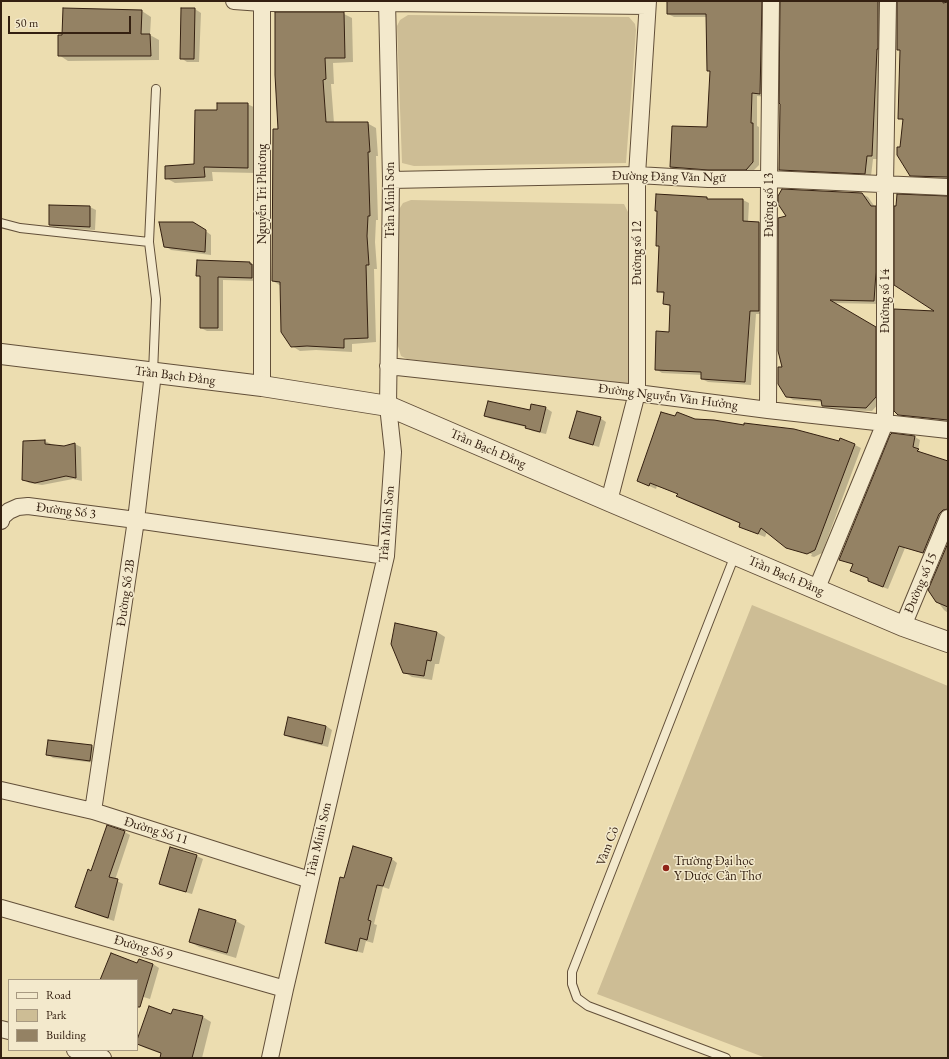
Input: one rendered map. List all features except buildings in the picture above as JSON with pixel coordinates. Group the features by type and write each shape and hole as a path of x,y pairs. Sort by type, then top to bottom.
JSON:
{"street":[{"path":"234,1 647,4"},
{"name":"Đường số 13","path":"768,410 771,1"},
{"name":"Đường số 14","path":"817,588 885,423 885,185 888,1"},
{"name":"Nguyễn Tri Phương","path":"262,2 262,386"},
{"name":"Trần Minh Sơn","path":"270,1058 284,989 386,556 393,452 388,406 391,180 387,2"},
{"name":"Đường số 12","path":"608,501 637,392 637,175 647,4"},
{"name":"Đường Đặng Văn Ngữ","path":"391,180 637,175 708,179 769,179 948,187"},
{"name":"Trần Bạch Đằng","path":"1,354 262,386 388,406 903,626 948,642"},
{"name":"Đường Nguyễn Văn Hưởng","path":"388,366 637,392 768,410 948,430"},
{"name":"Đường Số 2B","path":"93,811 136,520 153,373"},
{"name":"Đường Số 3","path":"1,521 2,517 9,511 18,507 28,506 386,556"},
{"name":"Đường số 15","path":"903,626 948,518"},
{"name":"Đường Số 11","path":"1,790 93,811 310,880"},
{"name":"Đường Số 9","path":"1,908 284,989"},
{"path":"78,1051 103,1058"}],"lane":[{"path":"153,373 156,299 149,242 156,89"},
{"path":"1,224 20,228 149,242"},
{"name":"Vàm Cỏ","path":"726,1058 588,1006 577,998 572,984 572,972 735,554"}],"green space":[{"path":"408,15 629,17 635,24 636,30 626,163 414,166 402,163 397,26 400,20"},
{"path":"411,200 624,204 629,214 629,299 633,380 627,388 407,359 401,356 397,343 398,211 403,203"},
{"path":"752,605 948,686 948,1058 766,1058 597,994"}],"place":[{"name":"Trường Đại học Y Dược Cần Thơ","path":"666,868"}]}
